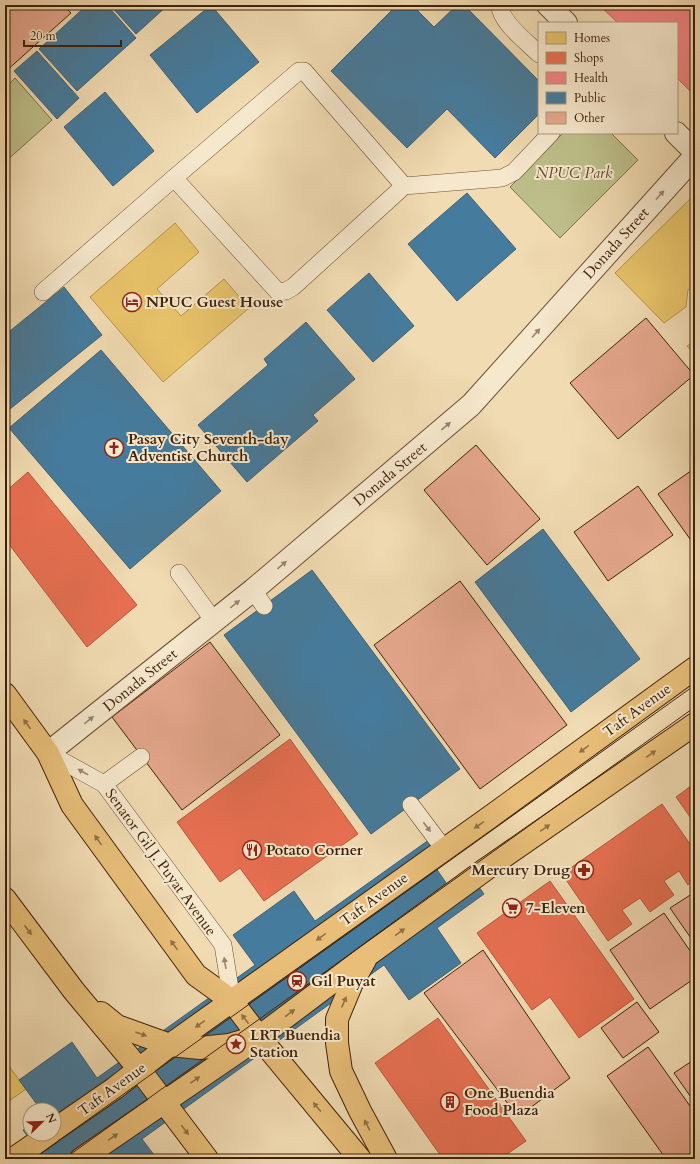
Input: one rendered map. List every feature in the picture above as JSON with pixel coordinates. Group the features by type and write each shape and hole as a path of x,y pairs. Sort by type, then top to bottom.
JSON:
{"main road":[{"name":"Taft Avenue","path":"62,1124 139,1070 170,1045 490,817 695,668"},
{"name":"Senator Gil J. Puyat Avenue","path":"5,694 48,753 72,805 196,975 232,1001 258,1037 360,1159"},
{"path":"81,1159 258,1037 368,955 492,866 695,724"},
{"path":"5,899 74,990 139,1070 207,1159"},
{"path":"368,955 352,983 337,1019 337,1043 341,1071 360,1111 386,1159"},
{"path":"74,990 117,1026 170,1045 200,1048 230,1045 258,1037"},
{"path":"13,1159 37,1142"}],"street":[{"path":"548,5 565,22"},
{"path":"677,134 695,152"},
{"name":"Donada Street","path":"48,753 176,660 214,621 258,598 471,405 695,156"}],"lane":[{"path":"500,5 500,9 507,23 538,53"},
{"path":"43,292 299,70 304,71 404,186"},
{"path":"174,178 278,292 286,291 293,287 404,186 502,178 514,172 550,134"},
{"path":"179,572 214,621"},
{"name":"Senator Gil J. Puyat Avenue","path":"48,753 104,784 223,945 232,1001"},
{"path":"104,784 141,757"},
{"path":"411,805 444,849"}],"green space":[{"path":"15,78 52,120 5,162 5,88"},
{"name":"NPUC Park","path":"562,134 612,134 638,160 560,238 510,187"}],"building: Homes":[{"path":"695,194 695,285 688,290 686,307 664,323 615,273"},
{"name":"NPUC Guest House","path":"175,223 199,252 157,289 181,316 224,279 249,308 163,382 90,297"},
{"path":"695,341 695,355 687,346"},
{"path":"5,1061 26,1089 5,1104"}],"building: Shops":[{"path":"28,472 137,605 87,647 5,539 5,492"},
{"path":"290,739 358,834 264,901 240,868 220,882 177,822"},
{"path":"695,783 695,824 676,797"},
{"path":"662,804 695,851 695,880 688,885 679,871 664,881 674,895 650,912 640,898 622,910 632,924 608,941 562,874"},
{"path":"550,881 634,999 579,1038 550,997 532,1010 477,933"},
{"name":"One Buendia Food Plaza","path":"438,1018 526,1141 500,1159 443,1159 375,1063"}],"building: Health":[{"path":"599,5 695,5 695,85 690,91 678,79 678,22 617,22"}],"building: Public":[{"path":"87,5 107,5 136,38 77,91 39,49"},
{"path":"110,5 168,5 136,34"},
{"path":"211,5 259,62 197,113 150,55"},
{"path":"397,5 412,5 434,27 457,5 464,5 538,80 538,115 495,158 447,109 407,148 331,71"},
{"path":"37,51 79,98 57,119 14,71"},
{"path":"105,92 154,151 113,186 64,127"},
{"path":"467,193 516,249 457,301 408,244"},
{"path":"369,273 414,326 373,362 327,310"},
{"path":"64,287 102,335 5,413 5,335"},
{"path":"306,322 355,379 313,415 318,421 247,482 198,425 268,365 264,359"},
{"path":"101,350 221,491 130,569 9,428"},
{"path":"543,529 640,659 571,712 475,582"},
{"path":"312,570 460,769 371,834 224,635"},
{"name":"Gil Puyat","path":"440,832 433,864 451,890 471,876 484,894 437,928 461,963 409,1000 384,965 142,1139 157,1159 44,1159 32,1142 62,1142 62,1102 35,1102 19,1080 72,1042 97,1078 255,965 233,935 294,891 315,921"}],"building: Other":[{"path":"5,5 63,5 71,13 5,72"},
{"path":"646,318 694,375 618,439 570,383"},
{"path":"476,445 540,519 487,565 424,490"},
{"path":"695,468 695,546 658,494"},
{"path":"638,486 673,535 608,581 574,532"},
{"path":"460,581 567,725 480,789 374,645"},
{"path":"210,642 280,735 182,810 112,717"},
{"path":"695,892 695,944 670,908"},
{"path":"664,913 695,958 695,978 650,1009 610,950"},
{"path":"483,950 570,1078 518,1117 424,993"},
{"path":"637,1002 659,1032 623,1058 601,1028"},
{"path":"648,1047 695,1113 695,1159 666,1159 607,1076"},
{"path":"695,1059 695,1103 674,1073"}],"tram line":[{"path":"33,1159 695,685"},
{"path":"64,1159 695,707"}],"place":[{"name":"NPUC Guest House","path":"132,302"},
{"name":"Pasay City Seventh-day Adventist Church","path":"114,448"},
{"name":"Potato Corner","path":"252,850"},
{"name":"Mercury Drug","path":"584,870"},
{"name":"7-Eleven","path":"512,908"},
{"name":"Gil Puyat","path":"297,981"},
{"name":"LRT Buendia Station","path":"236,1044"},
{"name":"One Buendia Food Plaza","path":"450,1102"}]}
